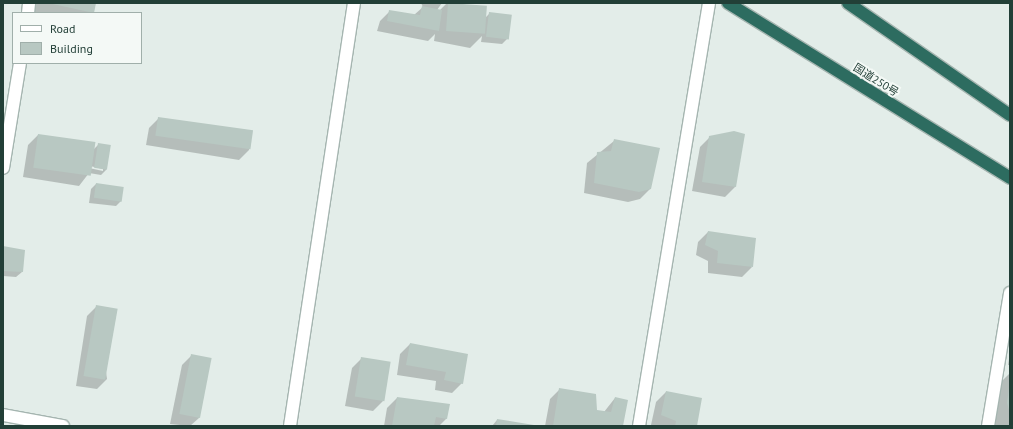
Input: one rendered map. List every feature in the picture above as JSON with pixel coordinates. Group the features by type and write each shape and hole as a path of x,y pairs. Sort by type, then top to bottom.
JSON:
{"highway":[{"name":"国道250号","path":"728,3 1010,178"},
{"path":"848,3 1010,115"}],"street":[{"path":"290,426 354,3"},
{"path":"639,426 709,3"},
{"path":"3,168 20,64"},
{"path":"988,426 1010,293"},
{"path":"3,415 63,426"}],"building":[{"path":"48,3 96,3 94,12"},
{"path":"448,3 487,6 485,34 446,31"},
{"path":"422,6 442,10 439,31 387,21 389,10 420,15"},
{"path":"489,12 512,15 509,40 486,37"},
{"path":"158,117 253,130 250,149 155,136"},
{"path":"734,131 745,134 736,187 702,182 709,136"},
{"path":"38,134 95,142 91,176 33,168"},
{"path":"614,139 660,148 651,189 639,192 594,183 597,152 611,151"},
{"path":"98,143 111,145 107,170 94,168"},
{"path":"96,183 124,187 122,202 94,198"},
{"path":"708,231 756,238 753,267 717,263 718,251 705,245"},
{"path":"3,246 25,250 23,272 3,271"},
{"path":"96,305 118,309 105,380 83,376"},
{"path":"410,343 468,354 463,384 444,380 446,372 406,365"},
{"path":"191,354 212,358 200,418 179,414"},
{"path":"361,357 391,362 384,401 355,397"},
{"path":"559,388 596,394 597,410 611,412 615,397 628,400 623,426 553,426"},
{"path":"1010,388 1010,413 1007,403"},
{"path":"666,391 702,398 697,426 675,426 676,421 661,415"},
{"path":"397,397 450,404 447,419 436,417 434,426 392,426"},
{"path":"497,419 534,425 496,426"}]}
